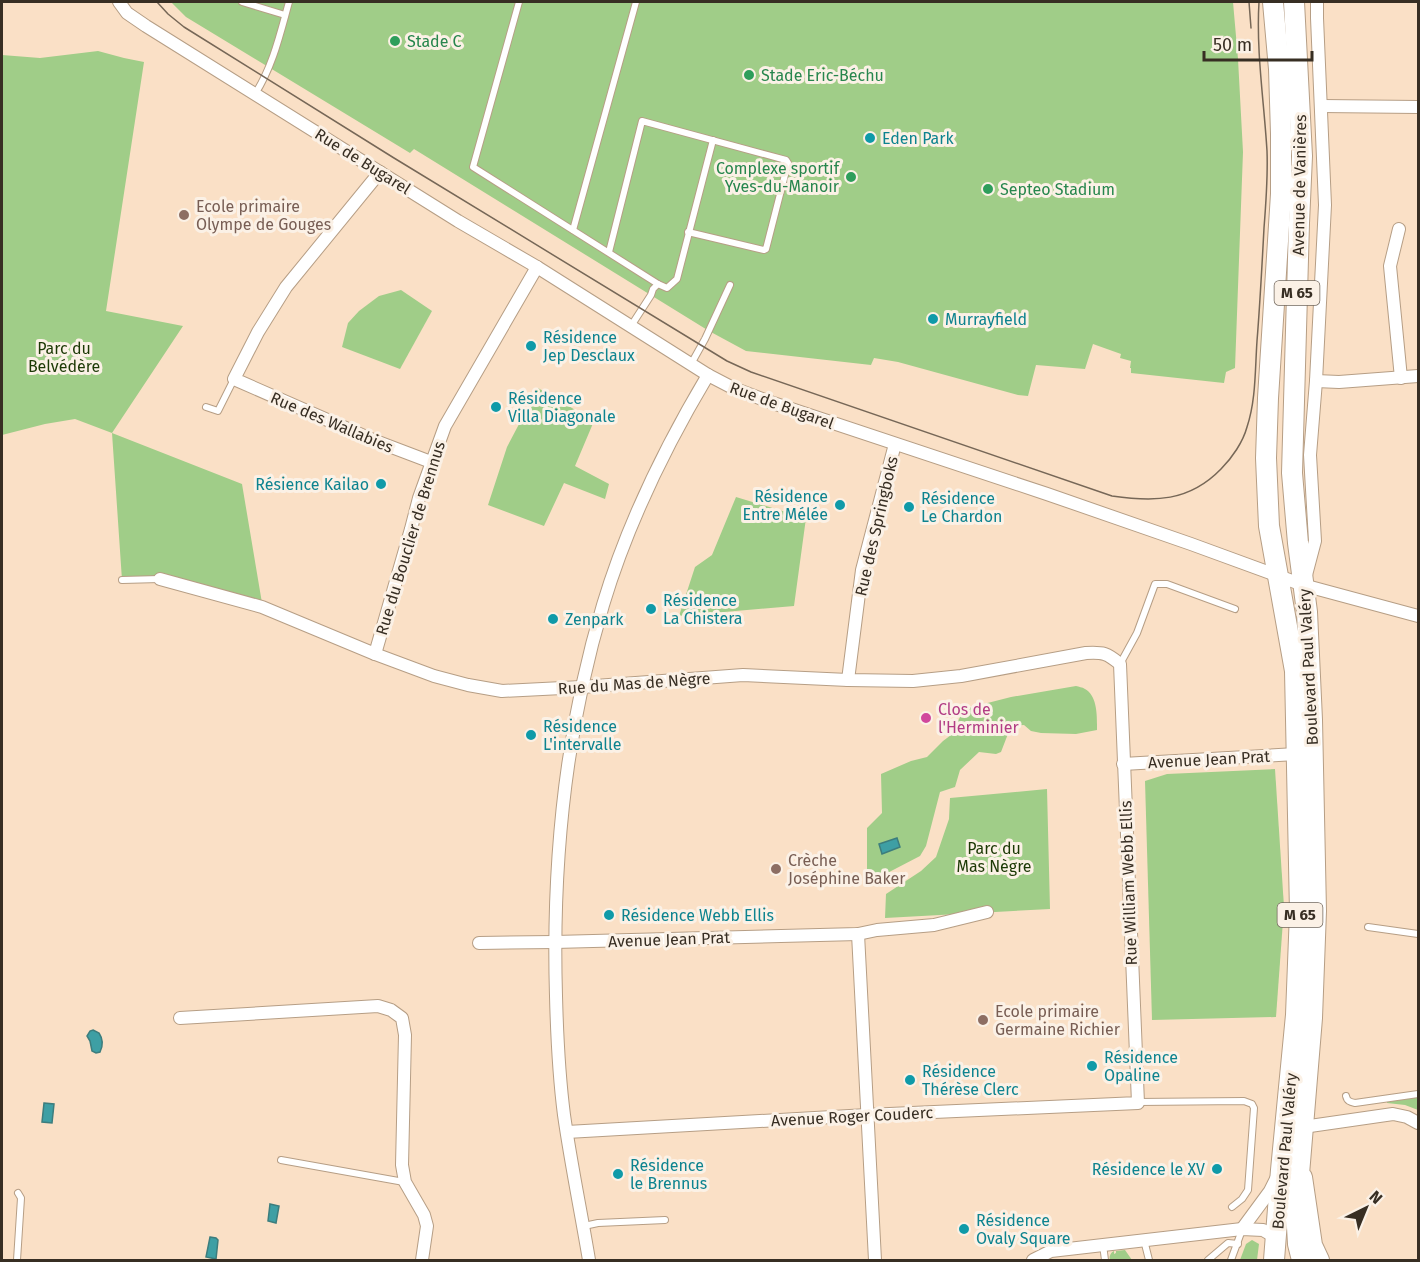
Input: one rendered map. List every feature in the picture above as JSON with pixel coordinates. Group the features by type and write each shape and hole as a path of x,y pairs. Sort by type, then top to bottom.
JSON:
{"main road":[{"name":"Avenue de Vanières","path":"1273,2 1281,134 1281,194 1266,458 1269,526 1277,575"},
{"name":"Avenue de Vanières","path":"1294,2 1302,156 1292,473 1303,585"},
{"name":"Boulevard Paul Valéry","path":"1274,1254 1294,1043 1300,912 1294,671 1277,575"},
{"name":"Boulevard Paul Valéry","path":"1302,1260 1298,1244 1296,1210 1312,1018 1316,911 1312,720 1307,612 1303,585"},
{"path":"1300,1163 1313,1245 1320,1260"}],"street":[{"name":"Rue de Bugarel","path":"119,2 132,17 254,94 537,267 708,375 752,396 1069,502 1303,585 1419,616"},
{"name":"Boulevard Paul Valéry","path":"1303,585 1315,541 1310,455 1325,205 1317,2"},
{"path":"1322,106 1419,107"},
{"path":"234,379 258,332 286,287 380,172"},
{"path":"1399,229 1390,266 1401,378"},
{"name":"Rue du Bouclier de Brennus","path":"375,654 419,498 445,426 537,267"},
{"path":"589,1260 567,1132 558,1045 555,942 564,791 582,687 603,605 627,537 660,464 708,375"},
{"path":"1316,381 1339,382 1419,376"},
{"name":"Rue des Wallabies","path":"234,379 373,440 431,462"},
{"name":"Rue des Springboks","path":"848,680 862,570 895,444"},
{"name":"Rue du Mas de Nègre","path":"160,579 262,608 434,676 502,691 743,675 913,681 1092,653 1106,654 1120,664"},
{"name":"Rue William Webb Ellis","path":"1120,664 1138,1102"},
{"name":"Avenue Jean Prat","path":"1123,764 1296,754"},
{"name":"Avenue Jean Prat","path":"479,943 858,934 934,925 987,912"},
{"path":"858,934 875,1260"},
{"path":"180,1018 378,1006 391,1010 402,1018 405,1035 402,1165 405,1182 424,1215 427,1226 422,1260"},
{"name":"Avenue Roger Couderc","path":"567,1132 1138,1102"},
{"path":"1303,1126 1393,1114 1419,1123"},
{"path":"1242,1229 1270,1191 1281,1170"},
{"path":"1033,1260 1051,1251 1242,1229 1263,1230 1274,1254"}],"lane":[{"path":"242,2 285,15"},
{"path":"254,94 264,80 271,63 289,2"},
{"path":"519,2 473,167 667,288 677,279 713,140"},
{"path":"573,230 636,2"},
{"path":"609,252 642,121 786,160 788,163 766,249 688,232"},
{"path":"631,327 658,284"},
{"path":"691,364 730,285"},
{"path":"206,407 218,411 234,379"},
{"path":"122,579 160,579"},
{"path":"1120,664 1130,649 1155,584 1167,584 1235,609"},
{"path":"1368,927 1419,934"},
{"path":"1346,1096 1346,1099 1354,1103 1419,1094"},
{"path":"1138,1102 1244,1101 1252,1104 1254,1108 1248,1190 1232,1207"},
{"path":"281,1160 405,1182"},
{"path":"17,1260 21,1198 18,1193"},
{"path":"583,1226 598,1223 665,1220"},
{"path":"1231,1260 1242,1229"},
{"path":"1144,1240 1149,1260"},
{"path":"1208,1260 1228,1243 1238,1244"},
{"path":"1103,1245 1105,1260"}],"green space":[{"name":"Complexe sportif Yves-du-Manoir","path":"171,2 1233,2 1243,152 1235,368 1226,372 1224,383 1131,373 1131,361 1120,358 1121,354 1093,344 1085,369 1036,365 1028,396 898,362 874,358 871,365 746,351 709,331 414,149 410,153 186,17"},
{"name":"Parc du Belvédère","path":"98,51 144,62 106,311 183,326 112,433 75,419 2,435 2,55 40,58"},
{"path":"401,290 432,311 400,369 342,347 348,323 359,311 379,296"},
{"path":"538,388 594,421 575,466 609,484 605,499 564,483 544,526 488,505 507,447"},
{"path":"112,433 242,484 262,603 160,579 122,580"},
{"path":"736,497 806,518 794,606 679,616 695,567 712,555"},
{"path":"1076,686 1089,692 1095,702 1097,730 1076,734 1041,733 1031,731 1024,725 1011,726 1001,752 996,754 979,752 960,770 955,787 940,792 926,846 920,856 870,882 867,871 867,828 882,813 881,774 927,757 951,735 960,717 968,708 1011,697"},
{"path":"1275,769 1284,907 1276,1017 1152,1020 1145,781 1167,774"},
{"name":"Parc du Mas Nègre","path":"1047,789 1050,909 885,918 886,894 921,871 936,857 949,819 950,798"},
{"path":"1418,1097 1418,1110 1405,1105 1387,1103 1387,1102"},
{"path":"1252,1240 1259,1244 1257,1260 1240,1260 1246,1244"},
{"path":"1125,1250 1132,1260 1110,1260 1110,1255 1114,1251 1114,1254 1116,1251"}],"water":[{"path":"897,838 900,847 882,854 879,844"},
{"path":"93,1030 99,1033 102,1040 100,1052 96,1053 92,1051 87,1036"},
{"path":"44,1103 54,1104 52,1123 42,1122"},
{"path":"270,1204 279,1206 276,1223 268,1221"},
{"path":"210,1237 218,1240 216,1259 206,1257"}],"tram line":[{"path":"157,2 184,27 727,361 751,372 1112,496 1142,499 1184,494 1209,480 1237,450 1250,417 1255,385 1267,170 1259,57 1259,2"},
{"path":"1249,2 1251,28"}],"place":[{"name":"Stade C","path":"395,41"},
{"name":"Stade Eric-Béchu","path":"749,75"},
{"name":"Eden Park","path":"870,138"},
{"name":"Complexe sportif Yves-du-Manoir","path":"851,177"},
{"name":"Septeo Stadium","path":"988,189"},
{"name":"Ecole primaire Olympe de Gouges","path":"184,215"},
{"name":"Murrayfield","path":"933,319"},
{"name":"Résidence Jep Desclaux","path":"531,346"},
{"name":"Résidence Villa Diagonale","path":"496,407"},
{"name":"Résience Kailao","path":"381,484"},
{"name":"Résidence Entre Mélée","path":"840,505"},
{"name":"Résidence Le Chardon","path":"909,507"},
{"name":"Résidence La Chistera","path":"651,609"},
{"name":"Zenpark","path":"553,619"},
{"name":"Clos de l'Herminier","path":"926,718"},
{"name":"Résidence L'intervalle","path":"531,735"},
{"name":"Crèche Joséphine Baker","path":"776,869"},
{"name":"Résidence Webb Ellis","path":"609,915"},
{"name":"Ecole primaire Germaine Richier","path":"983,1020"},
{"name":"Résidence Opaline","path":"1092,1066"},
{"name":"Résidence Thérèse Clerc","path":"910,1080"},
{"name":"Résidence le XV","path":"1217,1169"},
{"name":"Résidence le Brennus","path":"618,1174"},
{"name":"Résidence Ovaly Square","path":"964,1229"}]}
